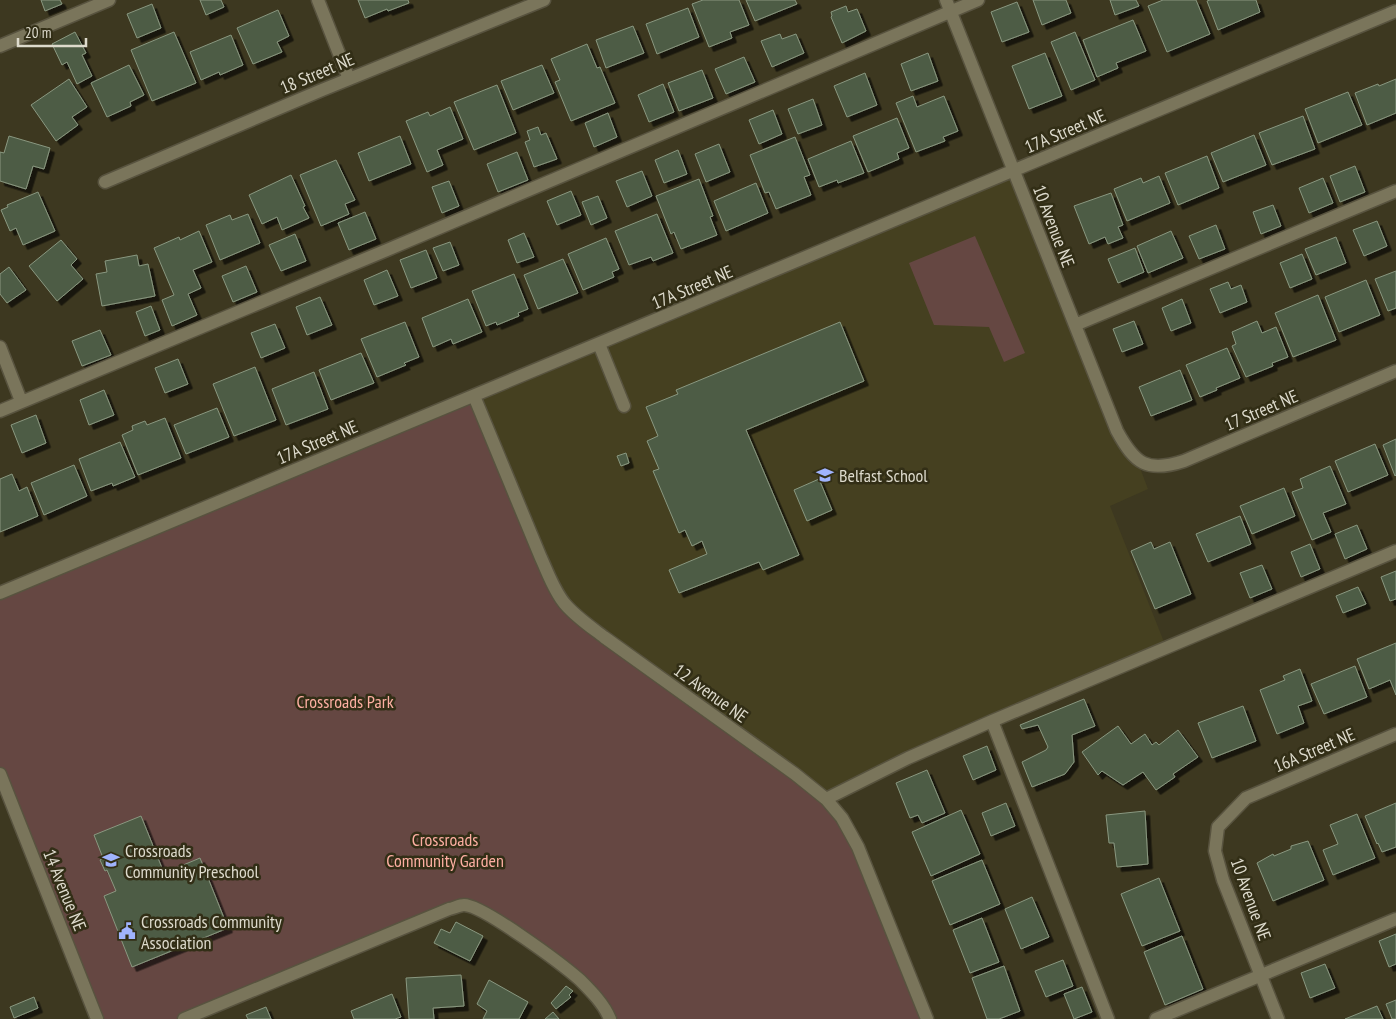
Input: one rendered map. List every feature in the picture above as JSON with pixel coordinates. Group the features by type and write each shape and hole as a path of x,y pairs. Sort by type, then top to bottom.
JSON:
{"street":[{"path":"0,46 109,0"},
{"path":"318,0 349,79"},
{"name":"18 Street NE","path":"105,182 349,79 544,0"},
{"path":"0,411 387,250 949,5 978,0"},
{"name":"10 Avenue NE","path":"949,5 1117,431 1126,447 1137,460"},
{"name":"17A Street NE","path":"0,593 1396,11"},
{"path":"1075,325 1396,191"},
{"path":"599,344 624,406"},
{"path":"0,346 21,401"},
{"name":"17 Street NE","path":"1137,460 1159,467 1184,461 1396,371"},
{"name":"12 Avenue NE","path":"474,396 548,573 564,603 604,637 795,774 826,799 842,818 858,847 927,1019"},
{"path":"826,799 908,758 992,721 1396,551"},
{"path":"992,721 1108,1019"},
{"name":"16A Street NE","path":"1246,798 1396,734"},
{"name":"14 Avenue NE","path":"0,774 97,1019"},
{"name":"10 Avenue NE","path":"1246,798 1218,827 1215,851 1223,880 1278,1019"},
{"path":"184,1019 449,909 465,905 507,926 573,975 594,994 610,1019"},
{"path":"1156,1019 1396,919"}],"shaded area":[{"name":"Belfast School","path":"1014,171 1075,325 1137,460 1148,489 1110,506 1166,647 826,799 564,603 474,396"}],"green space":[{"path":"975,236 1025,353 1004,362 989,327 934,325 909,263"},
{"name":"Crossroads Park","path":"474,396 564,603 795,774 842,818 927,1019 610,1019 579,980 465,905 184,1019 97,1019 0,774 0,593"}],"building":[{"path":"41,0 60,0 62,4 45,11"},
{"path":"200,0 221,0 224,7 206,15"},
{"path":"358,0 408,0 409,3 365,18"},
{"path":"703,0 739,0 749,25 730,32 732,38 709,47 692,4"},
{"path":"746,0 795,0 797,4 755,21"},
{"path":"1033,0 1066,0 1071,13 1042,25"},
{"path":"1110,0 1136,0 1139,6 1115,15"},
{"path":"1163,0 1196,0 1210,34 1167,52 1148,6"},
{"path":"1256,0 1260,12 1218,30 1207,1"},
{"path":"1017,2 1029,32 1002,42 991,12"},
{"path":"152,4 161,28 137,38 127,14"},
{"path":"846,6 848,12 857,9 866,31 842,43 831,17 831,12"},
{"path":"688,8 699,37 657,54 646,24"},
{"path":"278,10 289,36 277,42 282,52 253,64 237,28"},
{"path":"1133,20 1146,51 1116,63 1118,68 1097,77 1083,40"},
{"path":"633,26 644,53 606,68 596,40"},
{"path":"75,32 86,53 82,55 92,76 77,84 67,62 62,65 52,44"},
{"path":"174,32 196,83 152,101 131,50"},
{"path":"1075,32 1095,80 1071,90 1051,42"},
{"path":"780,34 782,39 796,34 804,53 772,67 761,41"},
{"path":"231,35 243,65 220,75 219,72 201,80 190,52"},
{"path":"587,44 597,68 600,67 615,103 571,121 555,82 560,80 551,59"},
{"path":"928,53 938,81 911,91 901,64"},
{"path":"1045,53 1062,96 1029,109 1012,66"},
{"path":"744,57 755,82 726,94 715,69"},
{"path":"129,65 144,95 130,102 131,106 107,117 91,83"},
{"path":"542,65 554,93 513,110 501,81"},
{"path":"702,70 713,98 679,111 668,83"},
{"path":"865,73 877,105 847,117 834,86"},
{"path":"69,79 87,107 72,117 78,125 56,141 31,105"},
{"path":"1396,79 1396,113 1367,125 1355,93"},
{"path":"663,84 674,112 649,122 638,95"},
{"path":"497,85 516,133 474,150 454,102"},
{"path":"1348,92 1362,125 1318,143 1305,109"},
{"path":"913,96 917,107 944,96 958,131 943,137 945,141 916,152 896,103"},
{"path":"813,99 822,125 798,134 788,109"},
{"path":"450,107 463,139 437,150 443,165 427,172 406,121 428,112 430,116"},
{"path":"773,110 782,134 759,144 749,120"},
{"path":"608,113 617,137 594,147 585,123"},
{"path":"1303,116 1315,149 1272,165 1259,133"},
{"path":"897,118 909,148 897,153 899,159 868,172 853,136"},
{"path":"538,127 541,135 546,133 557,159 534,167 525,142 530,140 527,131"},
{"path":"1254,135 1266,165 1223,182 1211,153"},
{"path":"9,136 50,148 44,169 33,166 26,189 0,181 0,152 4,153"},
{"path":"400,136 411,164 369,181 358,153"},
{"path":"795,137 810,175 804,177 811,195 776,209 769,192 765,193 750,155"},
{"path":"851,141 864,173 838,183 837,180 819,187 808,159"},
{"path":"719,144 730,172 706,182 695,154"},
{"path":"678,150 687,174 664,183 655,160"},
{"path":"517,152 528,180 498,192 487,164"},
{"path":"1207,156 1219,188 1178,205 1165,173"},
{"path":"336,160 355,200 345,204 349,214 321,226 300,175"},
{"path":"1355,166 1365,192 1340,202 1330,176"},
{"path":"642,171 652,196 627,207 616,181"},
{"path":"291,175 309,218 282,230 277,217 262,224 249,195"},
{"path":"1159,176 1170,203 1127,221 1114,189 1141,178 1143,183"},
{"path":"1323,178 1333,203 1309,213 1299,188"},
{"path":"699,179 713,216 710,217 717,235 681,249 674,232 671,234 656,196"},
{"path":"449,181 459,206 442,213 432,187"},
{"path":"756,183 768,213 726,231 714,201"},
{"path":"571,191 581,215 557,225 547,201"},
{"path":"38,192 55,231 23,245 16,228 10,231 1,210 8,207 7,205"},
{"path":"1111,193 1123,225 1118,227 1123,238 1108,244 1105,237 1089,244 1074,206"},
{"path":"598,196 607,218 591,225 582,202"},
{"path":"1273,205 1281,226 1261,234 1253,212"},
{"path":"365,212 376,239 349,250 338,223"},
{"path":"248,214 260,243 220,260 206,225 230,215 232,220"},
{"path":"657,214 673,253 653,261 651,257 629,265 615,231"},
{"path":"1377,221 1387,246 1364,256 1353,230"},
{"path":"1216,225 1225,249 1199,259 1189,236"},
{"path":"199,231 212,262 193,270 201,288 188,294 197,315 172,326 162,300 174,295 154,248 179,237 180,240"},
{"path":"1171,231 1183,258 1148,273 1137,246"},
{"path":"524,233 534,257 517,263 508,240"},
{"path":"295,234 306,261 281,271 269,245"},
{"path":"1336,237 1346,263 1316,275 1305,249"},
{"path":"606,238 619,269 612,272 614,277 583,290 568,254"},
{"path":"61,240 77,259 71,265 83,279 57,301 29,266"},
{"path":"450,242 459,265 443,271 433,248"},
{"path":"1135,248 1144,272 1118,283 1108,259"},
{"path":"426,250 437,278 411,288 400,260"},
{"path":"1302,254 1312,279 1290,288 1280,263"},
{"path":"137,255 139,266 148,264 155,296 102,306 96,274 107,272 105,261"},
{"path":"563,259 578,293 538,309 524,275"},
{"path":"246,266 257,292 233,302 222,276"},
{"path":"9,267 26,290 7,303 0,294 0,274"},
{"path":"387,270 398,296 374,305 364,280"},
{"path":"1396,271 1396,308 1388,311 1375,279"},
{"path":"514,274 528,309 518,313 519,316 497,325 496,322 486,326 472,291"},
{"path":"1366,280 1380,315 1339,332 1325,297"},
{"path":"1228,282 1231,289 1241,285 1247,302 1220,313 1210,289"},
{"path":"1318,295 1336,340 1293,357 1275,313"},
{"path":"320,297 332,325 307,335 296,307"},
{"path":"468,299 482,332 453,344 451,339 433,347 422,318"},
{"path":"1182,299 1191,323 1171,331 1162,308"},
{"path":"151,306 160,330 145,336 136,312"},
{"path":"1134,321 1143,344 1122,352 1113,329"},
{"path":"1257,321 1262,333 1276,327 1288,357 1272,363 1273,366 1246,377 1232,346 1236,344 1232,332"},
{"path":"405,322 419,357 404,363 406,365 377,377 361,339"},
{"path":"840,322 864,381 746,430 799,555 763,570 759,562 679,593 669,570 707,554 702,541 692,546 685,530 679,533 653,471 659,469 647,441 658,436 646,407 678,394 676,390"},
{"path":"275,324 285,348 261,358 251,333"},
{"path":"100,330 111,355 82,366 72,341"},
{"path":"1227,348 1240,378 1200,397 1186,365"},
{"path":"361,353 374,383 331,400 319,370"},
{"path":"178,359 188,384 165,393 155,368"},
{"path":"255,367 276,420 234,436 213,384"},
{"path":"1180,370 1192,400 1151,416 1139,387"},
{"path":"314,372 328,409 286,425 272,389"},
{"path":"104,390 114,415 89,425 80,400"},
{"path":"217,408 229,437 186,454 174,425"},
{"path":"36,415 46,443 22,453 11,425"},
{"path":"165,418 181,458 138,475 122,435 133,430 132,426 145,421 147,425"},
{"path":"1396,439 1396,475 1395,476 1383,445"},
{"path":"120,442 135,477 113,486 112,483 91,491 79,459"},
{"path":"1375,444 1388,475 1348,492 1335,461"},
{"path":"626,453 629,463 621,466 617,456"},
{"path":"74,465 87,496 44,515 31,483"},
{"path":"1330,466 1346,504 1323,513 1331,532 1312,540 1292,492 1303,488 1300,479"},
{"path":"12,474 19,491 27,487 38,516 0,532 0,479"},
{"path":"819,479 832,510 807,521 794,490"},
{"path":"1284,488 1295,516 1252,534 1240,506"},
{"path":"1240,516 1251,544 1208,562 1196,534"},
{"path":"1357,525 1367,549 1345,559 1335,534"},
{"path":"1151,542 1154,549 1170,542 1191,594 1155,609 1131,551"},
{"path":"1310,544 1320,569 1301,577 1291,552"},
{"path":"1262,565 1272,589 1250,598 1240,573"},
{"path":"1396,571 1396,599 1390,601 1381,577"},
{"path":"1358,587 1366,604 1343,613 1336,596"},
{"path":"1396,643 1396,695 1390,680 1369,689 1357,659"},
{"path":"1355,666 1367,697 1324,714 1311,684"},
{"path":"1300,669 1312,701 1298,706 1304,723 1277,734 1260,690 1285,680 1283,676"},
{"path":"1084,699 1095,726 1072,735 1074,762 1065,774 1032,787 1022,762 1046,750 1048,747 1038,725 1022,729 1020,725"},
{"path":"1243,706 1256,741 1212,758 1198,723"},
{"path":"1118,726 1131,744 1145,734 1152,745 1156,742 1159,745 1178,730 1198,757 1173,774 1175,777 1156,790 1143,772 1123,785 1102,771 1098,775 1082,752"},
{"path":"987,746 996,770 973,780 963,756"},
{"path":"927,770 945,813 922,823 918,815 910,818 896,783"},
{"path":"1006,803 1015,826 991,836 982,813"},
{"path":"1396,803 1396,847 1382,852 1365,816"},
{"path":"961,810 980,854 931,876 912,832"},
{"path":"1145,811 1148,864 1117,867 1114,843 1109,843 1106,815"},
{"path":"1357,814 1375,858 1333,875 1323,850 1338,844 1330,825"},
{"path":"141,816 164,873 200,858 228,928 132,967 104,896 116,891 107,870 105,871 100,860 103,858 94,835"},
{"path":"1308,841 1324,880 1273,901 1257,863 1273,854 1274,856 1291,849 1291,846"},
{"path":"982,860 1000,904 950,925 932,881"},
{"path":"1159,878 1180,931 1142,946 1121,894"},
{"path":"1032,897 1049,937 1021,949 1005,909"},
{"path":"982,918 999,962 970,973 953,930"},
{"path":"456,922 483,936 470,961 434,943 441,929 450,933"},
{"path":"1396,934 1396,964 1389,967 1379,941"},
{"path":"1182,936 1203,989 1165,1005 1144,952"},
{"path":"1063,960 1073,986 1046,997 1035,971"},
{"path":"1325,964 1335,988 1310,998 1301,973"},
{"path":"1004,966 1020,1011 999,1019 987,1019 972,978"},
{"path":"461,975 464,1006 433,1008 434,1019 409,1019 406,978"},
{"path":"489,980 528,1002 519,1019 483,1019 487,1011 477,1004"},
{"path":"566,986 573,991 569,995 571,997 556,1009 551,1003"},
{"path":"1082,987 1092,1012 1074,1019 1064,994"},
{"path":"392,994 401,1017 395,1019 354,1019 351,1011"},
{"path":"34,997 38,1008 14,1018 10,1007"},
{"path":"1396,1000 1396,1019 1392,1019 1386,1004"},
{"path":"1377,1006 1383,1019 1345,1019"},
{"path":"266,1007 271,1019 248,1019 246,1015"},
{"path":"553,1012 559,1019 545,1019"}],"place":[{"name":"Belfast School","path":"825,475"},
{"name":"Crossroads Community Preschool","path":"111,860"},
{"name":"Crossroads Community Association","path":"127,931"}],"park label":[{"name":"Crossroads Community Garden","path":"445,850"}]}
